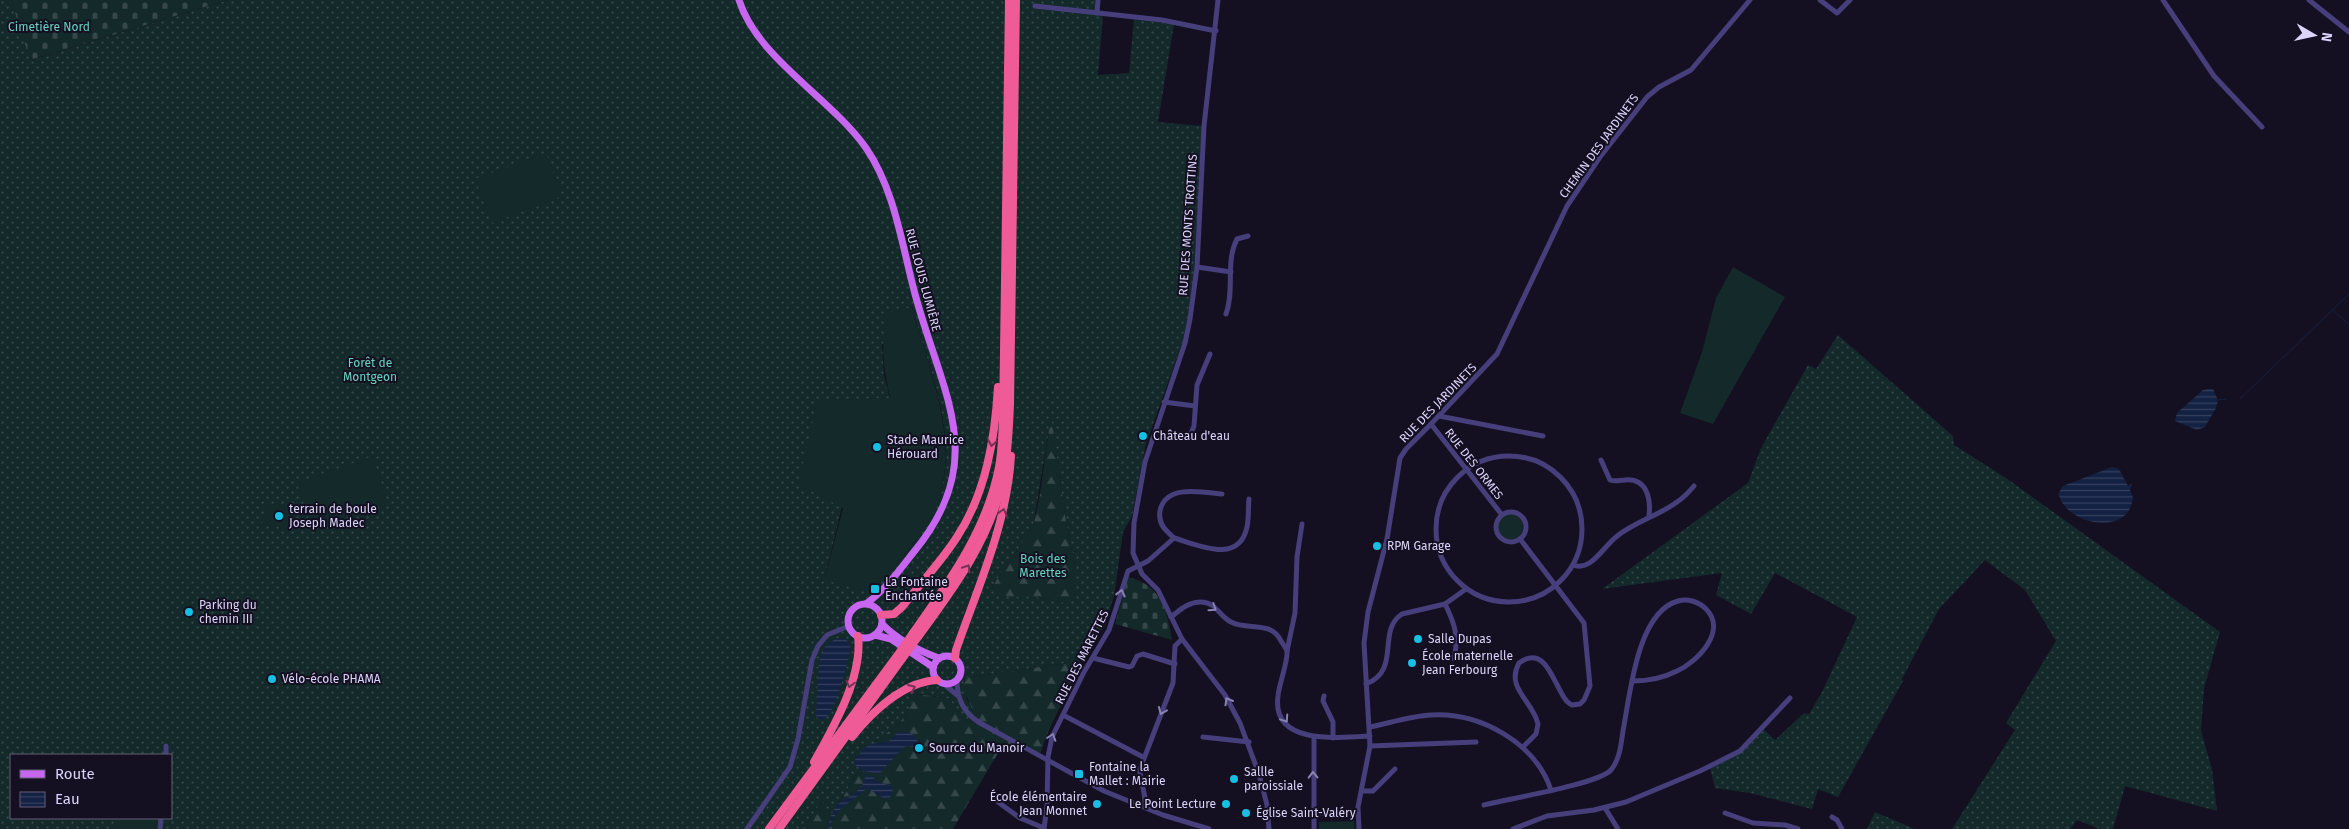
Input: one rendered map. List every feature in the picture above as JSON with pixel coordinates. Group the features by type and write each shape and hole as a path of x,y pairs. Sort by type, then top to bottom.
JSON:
{"highway":[{"path":"916,635 967,552 992,493 999,467 1003,421 1009,0"},
{"path":"768,829 971,562 994,510 1007,454 1011,342 1016,0"},
{"path":"880,612 894,614 902,607 958,537 975,502 989,460 996,421 1004,290"},
{"path":"955,658 956,650 1004,511 1010,480 1013,422 1011,342"},
{"path":"795,795 844,704 855,664 858,636"},
{"path":"779,829 899,658"},
{"path":"808,788 877,708 913,688 941,682"}],"main road":[{"name":"RUE LOUIS LUMIÈRE","path":"739,0 754,32 846,125 875,162 891,202 930,347 953,415 956,453 954,478 948,496 931,529 880,594"},
{"path":"880,594 882,624 889,632 926,654 939,658 947,656 955,658 960,664 962,671 957,680 941,682 933,667 890,639 875,635 867,638 858,636 848,626 852,609 867,603 880,594"},
{"path":"867,603 880,612"},
{"path":"875,635 882,624"},
{"path":"933,667 939,658"}],"street":[{"path":"1097,13 1098,0"},
{"name":"RUE DES MONTS TROTTINS","path":"1218,0 1204,126 1197,267 1184,343 1144,462 1134,523 1134,553 1146,580 1158,590 1182,639 1225,695 1249,742 1267,805 1268,829"},
{"name":"CHEMIN DES JARDINETS","path":"1490,363 1503,344 1555,230 1576,190 1647,97 1659,87 1691,70 1750,0"},
{"path":"1820,0 1836,13 1840,12 1850,0"},
{"path":"2163,0 2214,76 2262,127"},
{"path":"2309,0 2349,32"},
{"path":"1035,6 1162,20 1216,31"},
{"path":"1226,314 1231,301 1231,272 1234,246 1237,239 1248,236"},
{"path":"1197,267 1231,272"},
{"path":"1190,436 1194,426 1198,385 1210,354"},
{"name":"RUE DES JARDINETS","path":"1358,829 1357,812 1370,746 1364,643 1368,612 1387,539 1400,458 1406,448 1490,363"},
{"path":"1164,402 1195,406"},
{"path":"1439,416 1543,436"},
{"name":"RUE DES ORMES","path":"1431,424 1502,515"},
{"path":"1512,456 1536,461 1557,474 1568,486 1581,516 1582,533 1573,565 1556,586 1540,596 1521,602 1502,603 1483,598 1466,589 1451,576 1441,559 1436,540 1436,520 1441,501 1451,484 1465,470 1479,462 1495,457 1512,456"},
{"path":"1601,460 1610,480 1614,482 1633,480 1642,486 1650,498 1650,516"},
{"path":"1573,565 1579,567 1589,564 1615,538 1677,502 1694,486"},
{"path":"1222,494 1185,492 1168,497 1161,508 1160,515 1165,530 1174,538 1214,550 1225,550 1235,547 1244,537 1248,526 1249,499"},
{"name":"RUE DES ORMES","path":"1512,512 1521,516 1526,523 1526,529 1520,539 1507,542 1499,536 1496,526 1502,515 1512,512"},
{"path":"1302,524 1297,557 1296,604 1277,698 1279,710 1282,718 1294,730 1314,737 1370,736"},
{"path":"1138,565 1148,561 1174,538"},
{"path":"1520,539 1584,623 1590,686 1584,700 1580,704 1570,704 1563,698 1551,670 1545,664 1528,658 1519,662 1515,674 1516,685 1519,693 1537,718 1538,724 1536,734 1523,747"},
{"name":"RUE DES MARETTES","path":"1044,829 1047,805 1048,761 1052,737 1113,621 1127,573 1138,565"},
{"path":"1366,684 1374,681 1384,668 1388,659 1390,628 1397,618 1402,614 1446,604 1466,589"},
{"path":"1484,804 1598,778 1612,769 1618,758 1633,681 1644,638 1655,618 1673,602 1689,600 1704,607 1712,620 1714,628 1704,650 1678,671 1656,679 1633,681"},
{"path":"1171,617 1184,607 1201,602 1216,607 1233,624 1267,628 1278,634 1287,651"},
{"path":"1446,604 1456,626 1457,646 1454,659"},
{"path":"747,829 790,767 798,739 812,660 818,646 827,635 848,626"},
{"path":"1278,634 1291,629"},
{"path":"1144,807 1145,803 1139,779 1143,757 1168,696 1175,664 1175,646 1182,639"},
{"path":"1092,658 1129,667 1132,666 1137,656 1143,654 1175,664"},
{"path":"957,680 959,698"},
{"path":"941,682 959,698 973,719 1048,761 1104,791 1190,826 1210,829"},
{"path":"1324,696 1323,701 1333,722 1333,738"},
{"path":"1512,829 1547,816 1605,808 1647,794 1740,751 1790,698"},
{"path":"1063,715 1143,757"},
{"path":"1370,727 1418,716 1446,715 1483,724 1523,747 1540,768 1550,790"},
{"path":"1203,737 1249,742"},
{"path":"1314,737 1314,829"},
{"path":"1370,746 1476,742"},
{"path":"166,746 166,754"},
{"path":"1362,791 1372,791 1395,768"},
{"path":"998,802 1020,818 1044,829"},
{"path":"1605,808 1618,829"},
{"path":"1314,813 1357,812"},
{"path":"1725,813 1752,822 1785,825 1798,829"},
{"path":"1832,817 1840,823 1842,829"}],"green space":[{"name":"Forêt de Montgeon","path":"0,0 11,0 31,60 228,0 1097,0 1095,14 1103,15 1098,75 1129,73 1134,19 1174,24 1158,122 1202,126 1194,274 1188,320 1183,341 1146,444 1132,516 1123,532 1114,596 1105,625 1082,661 965,678 966,698 973,711 966,722 949,699 918,694 899,724 875,742 831,817 822,801 803,829 0,829","holes":["912,307 937,394 946,450 944,479 935,507 920,535 902,557 869,591 825,577 868,399 890,399 884,375 882,345","1051,418 1066,521 1075,565 1066,603 1036,597 1001,597 992,587 1033,527"]},
{"name":"Cimetière Nord","path":"11,0 228,0 30,60"},
{"path":"546,153 562,196 492,223 475,179"},
{"path":"1733,267 1785,297 1713,424 1680,413 1702,352 1716,298"},
{"name":"Stade Maurice Hérouard","path":"912,307 943,422 946,451 944,480 935,508 920,535 869,592 832,582 825,577 843,508 798,484 818,400 890,398 883,356 885,324 888,313"},
{"path":"1838,335 1953,436 1954,445 2006,478 2220,632 2204,688 2201,731 2212,769 2217,811 2125,786 2113,829 2100,829 2077,820 2070,829 1952,829 2015,730 2006,723 2056,641 2025,590 1985,560 1939,609 1902,679 1903,681 1838,797 1818,789 1812,809 1750,793 1715,788 1710,768 1741,751 1763,729 1775,740 1804,713 1809,714 1822,692 1857,617 1775,573 1751,614 1716,595 1722,573 1602,589 1748,483 1761,448 1808,365 1816,369"},
{"name":"Bois des Marettes","path":"1051,415 1066,521 1075,565 1075,593 1066,603 1036,597 1001,597 994,593 992,587 1033,527 1040,494"},
{"path":"373,456 387,504 312,528 297,483"},
{"name":"terrain de boule Joseph Madec","path":"266,505 296,509 293,529 262,524"},
{"path":"1510,514 1520,517 1523,527 1520,537 1510,540 1500,537 1497,527 1500,517"},
{"path":"1128,577 1148,586 1160,600 1168,619 1172,640 1115,624"},
{"path":"1082,661 1049,730 1040,754 1004,743 953,829 803,829 822,801 832,816 875,742 899,724 918,694 949,699 966,722 973,711 963,689 965,678"},
{"path":"1875,812 1915,829 1867,829"},
{"path":"115,819 160,819 159,829 112,829"},
{"path":"1354,821 1355,829 1319,829 1319,822"}],"water":[{"path":"2213,389 2218,400 2216,408 2205,427 2197,430 2175,421 2177,413 2203,390"},
{"path":"2112,467 2119,469 2128,486 2132,484 2130,490 2133,498 2131,504 2128,512 2120,519 2104,523 2085,520 2070,511 2063,504 2058,494 2063,486"},
{"path":"837,638 846,639 851,649 837,699 828,716 823,720 818,719 816,715 819,661 826,645"},
{"path":"898,732 912,734 923,746 920,750 909,746 904,747 879,774 864,771 866,776 873,776 876,781 891,786 893,791 890,798 885,799 867,788 835,815 830,829 828,829 831,815 837,805 858,790 864,782 863,771 854,764 856,757 866,747 889,741"}],"waterway":[{"path":"2240,399 2349,294"},
{"path":"2333,310 2349,325"},
{"path":"2218,400 2226,399"}],"place":[{"name":"Château d'eau","path":"1143,436"},
{"name":"Stade Maurice Hérouard","path":"877,447"},
{"name":"terrain de boule Joseph Madec","path":"279,516"},
{"name":"RPM Garage","path":"1377,546"},
{"name":"La Fontaine Enchantée","path":"875,589"},
{"name":"Parking du chemin III","path":"189,612"},
{"name":"Salle Dupas","path":"1418,639"},
{"name":"École maternelle Jean Ferbourg","path":"1412,663"},
{"name":"Vélo-école PHAMA","path":"272,679"},
{"name":"Source du Manoir","path":"919,748"},
{"name":"Fontaine la Mallet : Mairie","path":"1079,774"},
{"name":"Sallle paroissiale","path":"1234,779"},
{"name":"École élémentaire Jean Monnet","path":"1097,804"},
{"name":"Le Point Lecture","path":"1226,804"},
{"name":"Église Saint-Valéry","path":"1246,813"}]}
